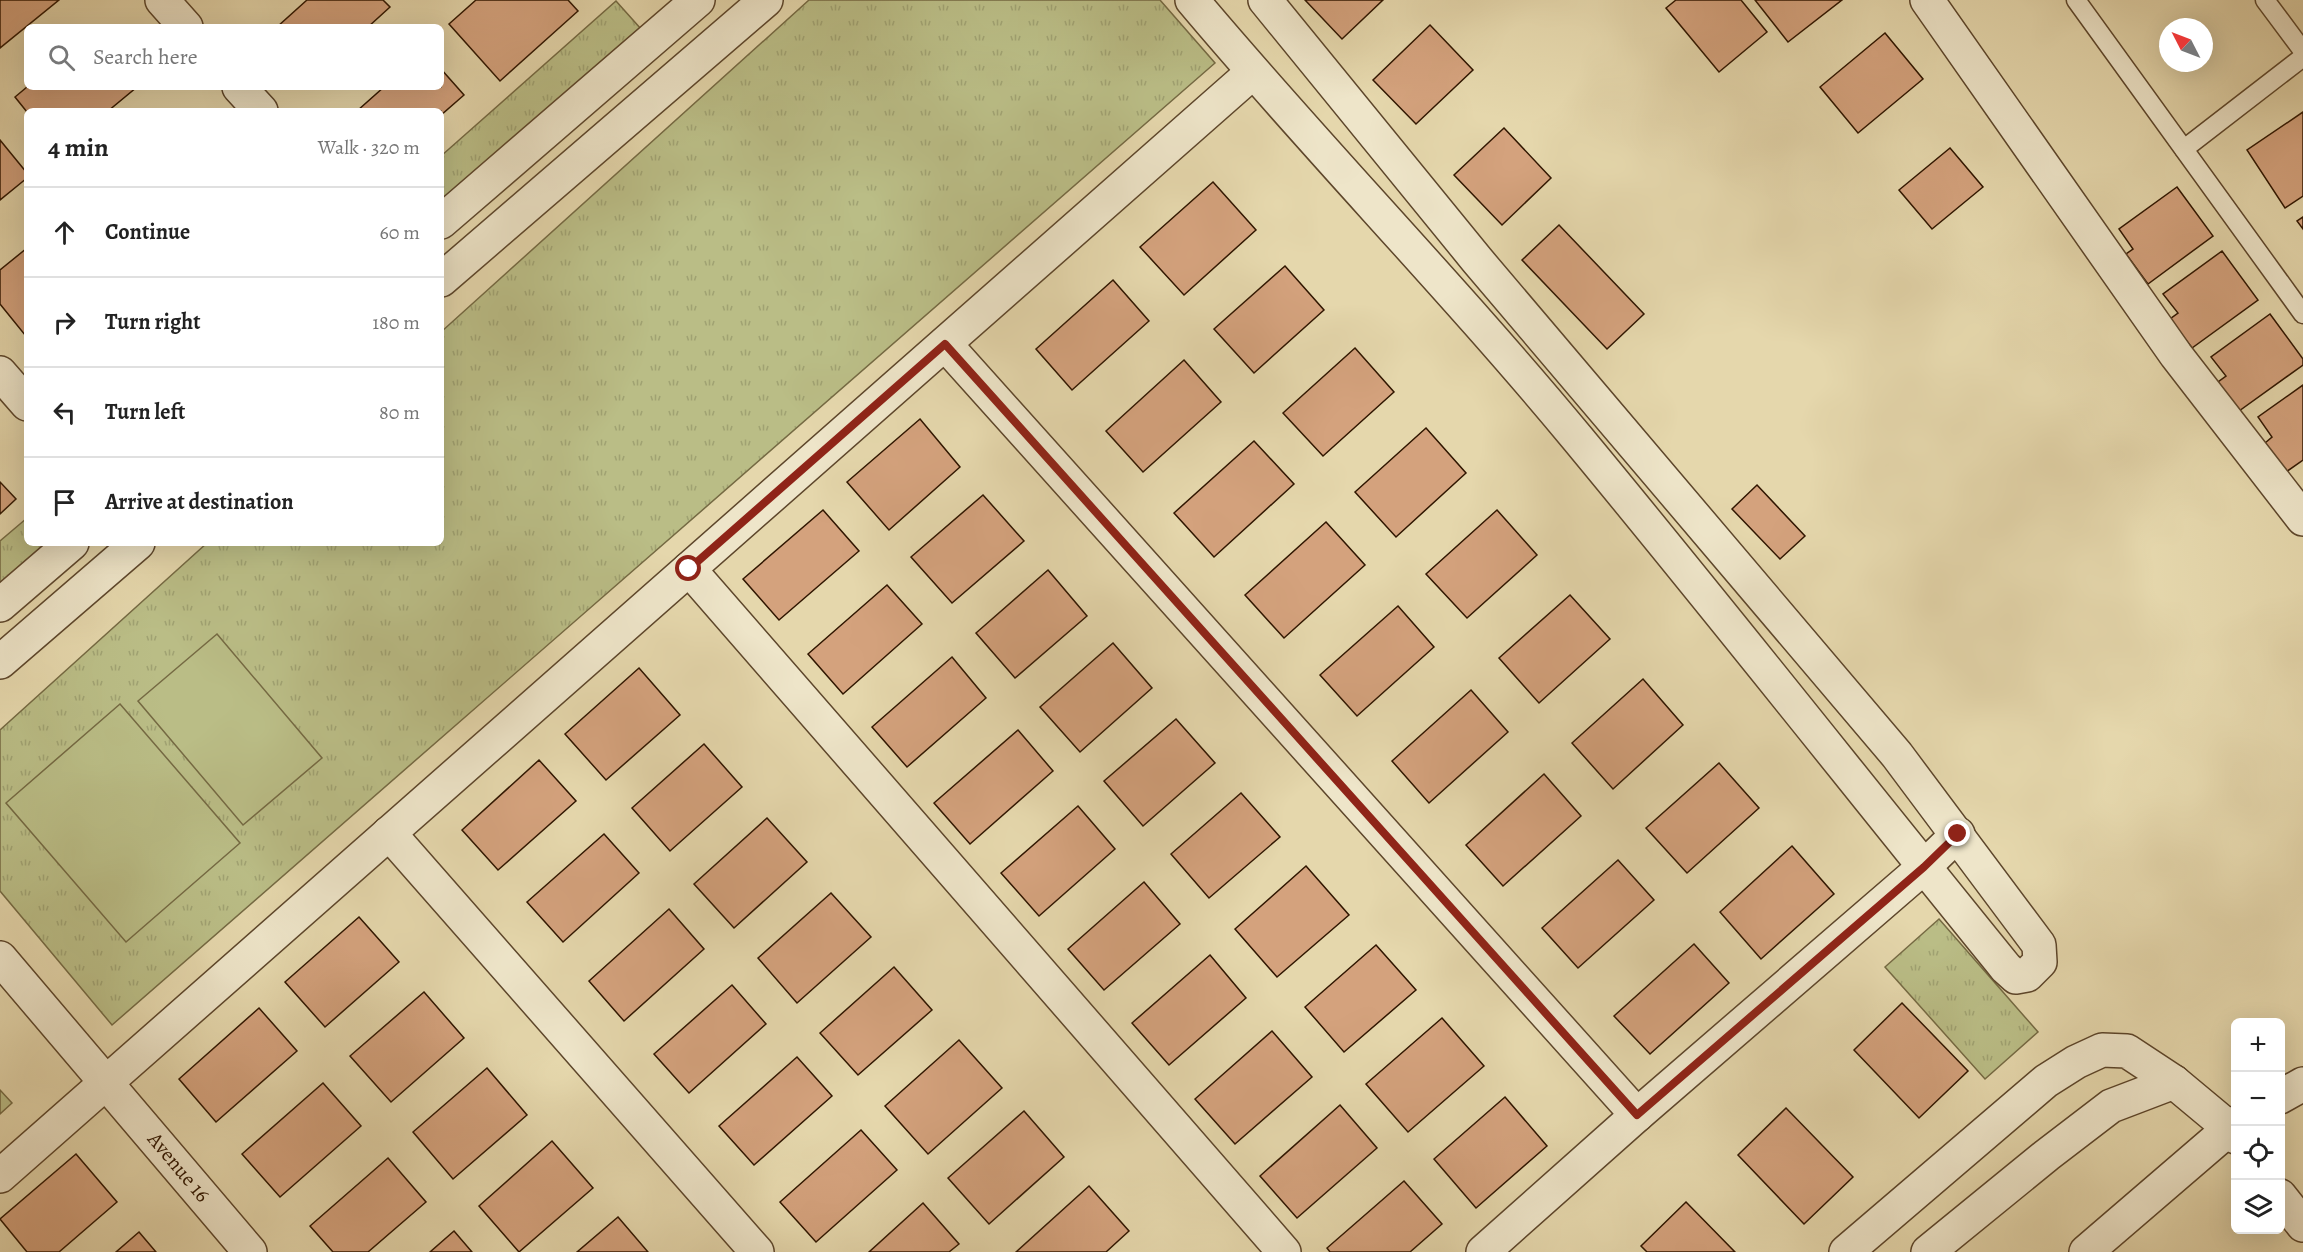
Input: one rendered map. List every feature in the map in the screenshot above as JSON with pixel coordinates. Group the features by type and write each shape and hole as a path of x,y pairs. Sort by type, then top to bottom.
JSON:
{"street":[{"path":"162,0 183,24"},
{"path":"444,277 766,0"},
{"path":"1192,0 1253,72 1442,280 1578,439 2006,968 2016,977 2027,975 2040,962 2039,945 1897,755 1477,260 1265,0"},
{"path":"1927,0 2176,355 2303,519"},
{"path":"444,219 682,5 710,46"},
{"path":"0,1176 1253,72"},
{"path":"242,90 258,108"},
{"path":"945,344 1637,1115"},
{"path":"0,373 24,401"},
{"path":"0,605 69,546"},
{"path":"0,662 135,546"},
{"path":"689,569 1284,1252"},
{"path":"388,833 757,1252"},
{"path":"1483,1252 1637,1115 1924,867 1958,834"},
{"name":"Avenue 16","path":"0,958 250,1252"},
{"path":"1846,1252 2046,1081 2076,1062 2102,1050 2127,1051 2174,1082 2231,1127"},
{"path":"1928,1252 2111,1106 2174,1082"},
{"path":"2285,1094 2303,1084"},
{"path":"2086,1252 2231,1131"},
{"path":"2285,1202 2303,1225"}],"lane":[{"path":"2076,0 2303,314"},
{"path":"2265,0 2303,51"},
{"path":"2184,149 2303,57"}],"green space":[{"path":"809,0 1160,0 1215,63 112,1025 0,891 0,730 204,546 444,546 444,329"},
{"path":"616,1 641,29 444,204 444,153"},
{"path":"24,521 24,546 45,546 0,585 0,541"},
{"path":"217,634 322,758 243,825 138,701"},
{"path":"120,704 240,843 126,942 6,803"},
{"path":"1939,919 2038,1032 1985,1079 1885,967"},
{"path":"0,1090 12,1103 0,1114"}],"building":[{"path":"0,0 59,0 30,24 24,24 24,28 0,48"},
{"path":"307,0 383,0 390,7 371,24 280,24"},
{"path":"476,0 568,0 578,11 500,81 449,24"},
{"path":"1305,0 1383,0 1342,39"},
{"path":"1676,0 1741,0 1767,32 1719,72 1666,8"},
{"path":"1755,0 1842,0 1788,42"},
{"path":"1430,25 1473,70 1416,124 1373,80"},
{"path":"1885,33 1923,79 1858,133 1820,87"},
{"path":"444,72 464,95 444,112 444,108 360,108 381,90 444,90"},
{"path":"24,90 133,90 112,108 24,108 15,97"},
{"path":"2303,112 2303,196 2285,208 2247,150"},
{"path":"1504,128 1551,178 1502,225 1454,175"},
{"path":"0,140 24,169 24,180 0,200"},
{"path":"1950,148 1983,187 1932,229 1899,190"},
{"path":"1213,182 1256,230 1184,295 1140,247"},
{"path":"2177,187 2213,236 2148,284 2126,254 2133,249 2119,229"},
{"path":"2303,217 2303,229 2297,221"},
{"path":"1559,225 1644,314 1607,349 1522,260"},
{"path":"24,250 24,334 0,304 0,270"},
{"path":"2222,251 2258,300 2192,348 2170,319 2178,313 2163,294"},
{"path":"1285,266 1324,310 1254,373 1214,329"},
{"path":"1113,280 1149,321 1072,390 1036,349"},
{"path":"2270,314 2303,359 2303,365 2239,411 2218,382 2226,376 2211,357"},
{"path":"1355,348 1394,392 1323,456 1283,413"},
{"path":"1184,360 1221,402 1143,472 1106,431"},
{"path":"2303,385 2303,460 2286,472 2265,443 2272,437 2258,417"},
{"path":"920,419 960,467 889,530 847,482"},
{"path":"1426,428 1466,473 1396,537 1355,492"},
{"path":"1254,441 1294,484 1214,557 1174,513"},
{"path":"0,482 16,499 0,514"},
{"path":"1757,485 1805,536 1780,559 1732,509"},
{"path":"983,495 1024,541 952,603 911,557"},
{"path":"823,510 859,551 779,620 743,579"},
{"path":"1497,510 1537,555 1467,618 1426,574"},
{"path":"1326,522 1365,565 1284,638 1245,595"},
{"path":"1048,570 1087,616 1015,678 976,633"},
{"path":"887,585 922,624 843,694 808,654"},
{"path":"1570,595 1610,639 1539,703 1499,658"},
{"path":"1398,606 1434,647 1357,716 1320,675"},
{"path":"1113,643 1152,688 1080,752 1040,707"},
{"path":"952,657 986,698 907,767 872,727"},
{"path":"639,668 680,715 606,780 565,734"},
{"path":"1643,679 1683,725 1613,789 1572,743"},
{"path":"1471,690 1508,732 1429,803 1392,761"},
{"path":"1176,719 1215,763 1143,826 1104,781"},
{"path":"1018,730 1053,771 970,844 934,803"},
{"path":"704,744 742,787 670,851 632,808"},
{"path":"539,760 576,801 498,870 462,830"},
{"path":"1719,763 1759,808 1687,873 1646,828"},
{"path":"1544,774 1581,816 1503,886 1466,845"},
{"path":"1241,793 1280,837 1209,898 1171,854"},
{"path":"1078,806 1115,849 1039,916 1001,873"},
{"path":"767,818 807,862 734,928 694,884"},
{"path":"604,834 639,873 563,942 527,902"},
{"path":"1792,846 1834,894 1761,959 1720,912"},
{"path":"1618,860 1654,900 1578,968 1542,928"},
{"path":"1306,866 1349,915 1277,977 1235,929"},
{"path":"1144,882 1180,924 1104,990 1068,949"},
{"path":"831,893 871,937 797,1003 758,958"},
{"path":"669,909 704,949 624,1021 589,981"},
{"path":"359,917 399,962 325,1027 285,982"},
{"path":"1694,944 1729,983 1650,1054 1614,1016"},
{"path":"1376,945 1416,990 1344,1052 1305,1007"},
{"path":"1210,955 1246,998 1169,1065 1132,1023"},
{"path":"894,967 932,1010 858,1075 820,1033"},
{"path":"732,985 766,1024 689,1093 654,1054"},
{"path":"424,992 464,1038 391,1102 350,1056"},
{"path":"1902,1003 1968,1071 1919,1118 1854,1050"},
{"path":"259,1008 297,1051 216,1122 179,1079"},
{"path":"1442,1018 1484,1066 1408,1132 1366,1084"},
{"path":"1272,1031 1312,1077 1235,1144 1195,1099"},
{"path":"959,1040 1002,1088 928,1154 885,1106"},
{"path":"797,1057 832,1096 754,1165 719,1126"},
{"path":"487,1068 527,1115 453,1179 413,1132"},
{"path":"323,1083 361,1126 280,1197 242,1154"},
{"path":"1505,1097 1547,1146 1476,1208 1434,1159"},
{"path":"1340,1105 1377,1148 1297,1218 1260,1176"},
{"path":"1786,1108 1853,1177 1804,1224 1738,1155"},
{"path":"1024,1111 1064,1157 989,1224 948,1178"},
{"path":"861,1130 897,1170 816,1242 780,1202"},
{"path":"552,1141 593,1188 519,1252 479,1206"},
{"path":"76,1154 117,1202 59,1252 27,1252 0,1219"},
{"path":"388,1158 426,1202 368,1252 333,1252 310,1226"},
{"path":"1404,1181 1442,1224 1410,1252 1330,1252 1327,1248"},
{"path":"1089,1186 1129,1231 1106,1252 1016,1252"},
{"path":"1686,1202 1735,1252 1647,1252 1641,1246"},
{"path":"923,1203 959,1244 949,1252 869,1252"},
{"path":"618,1217 648,1252 577,1252"},
{"path":"454,1231 472,1252 430,1252"},
{"path":"139,1232 156,1252 116,1252"}],"route":[{"path":"689,569 945,344 1637,1115 1924,867 1958,834"}]}
